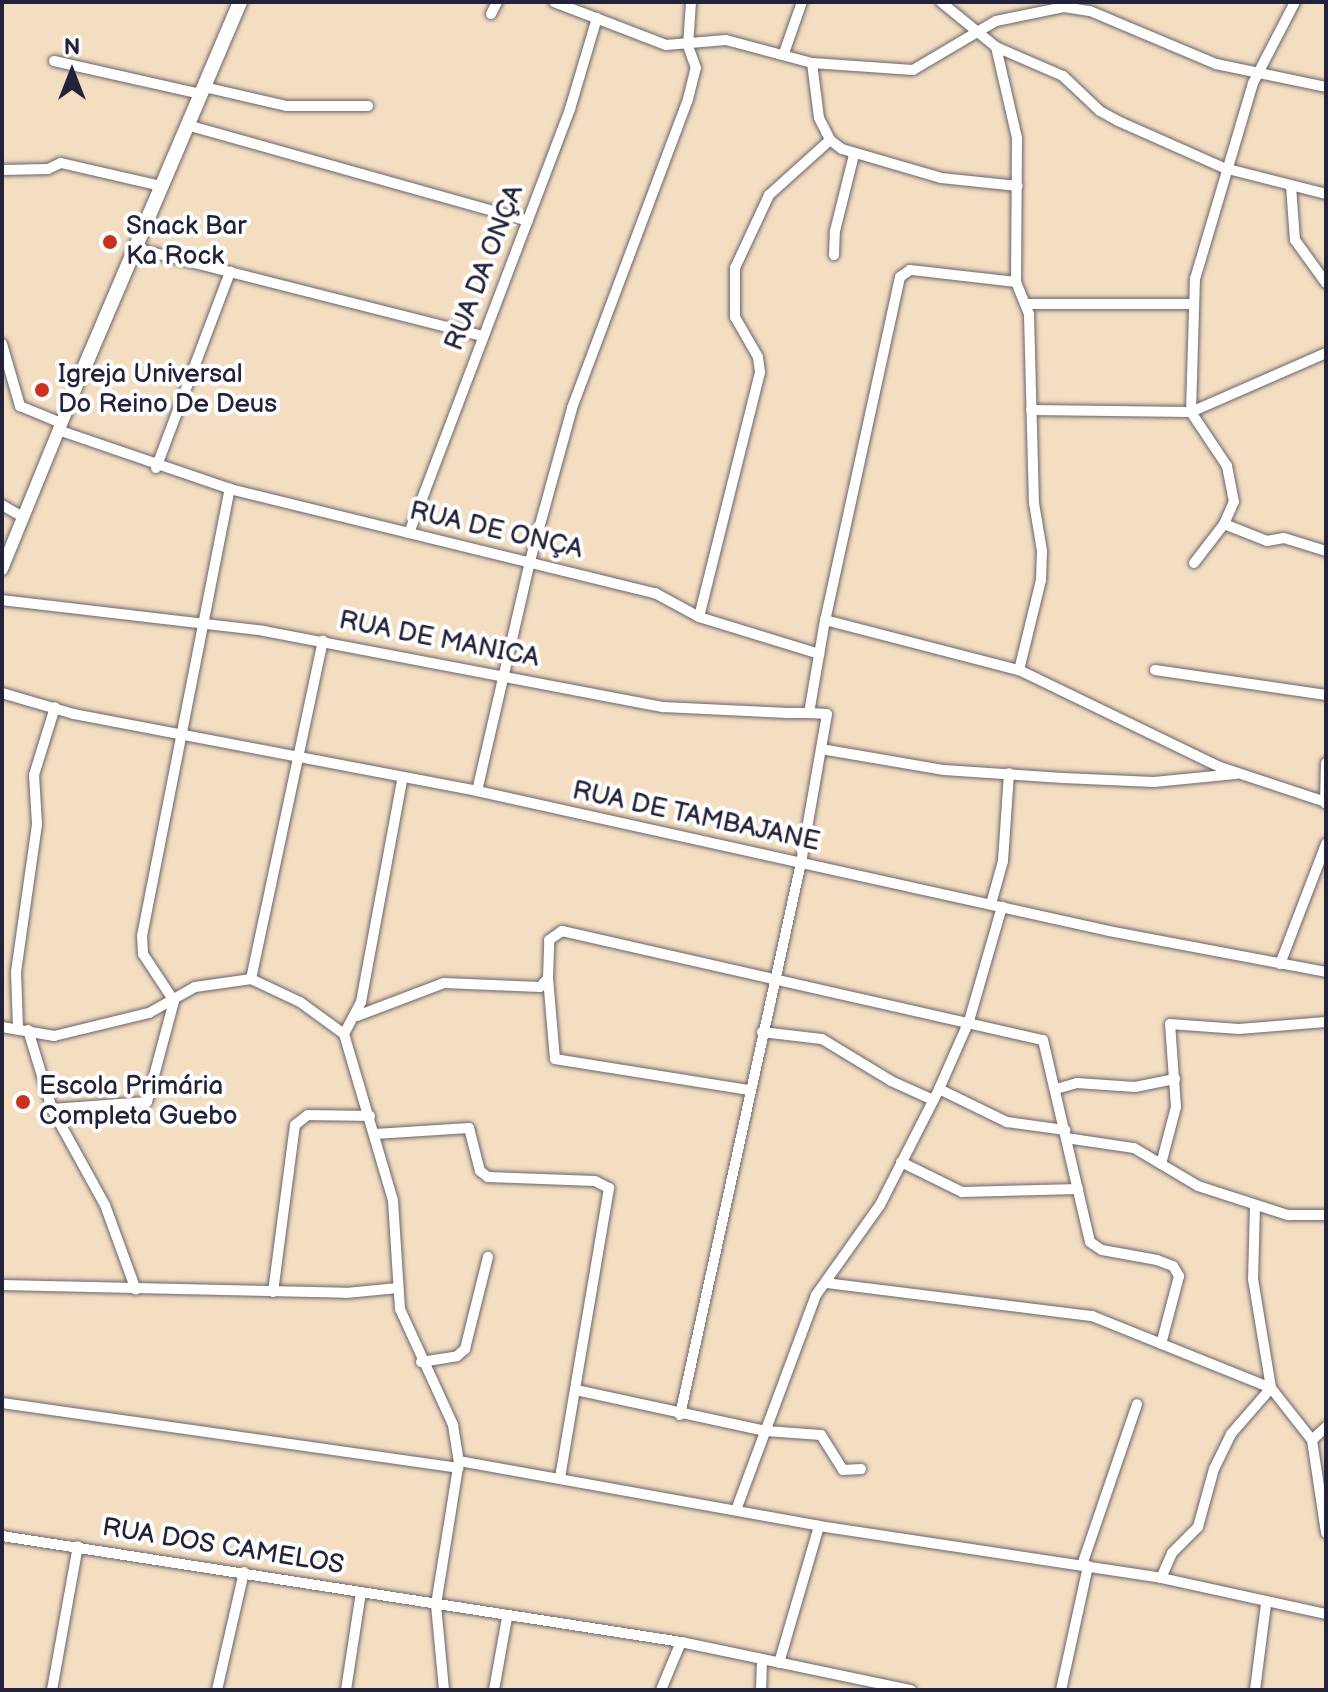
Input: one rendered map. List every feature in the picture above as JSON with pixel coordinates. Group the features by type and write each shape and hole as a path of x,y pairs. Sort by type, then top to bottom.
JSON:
{"main road":[{"path":"81,375 240,2"}],"street":[{"path":"491,14 497,2"},
{"path":"554,2 666,45 688,46 726,40 784,53 812,63 913,70 976,30 1064,7 1090,11 1216,64 1326,87"},
{"path":"477,791 530,561 581,382 688,99 696,68 688,46 691,2"},
{"path":"784,53 802,2"},
{"path":"941,2 996,47 1063,76 1109,116 1224,168 1326,194"},
{"path":"1194,563 1224,524 1234,502 1227,466 1191,412 1191,304 1224,168 1258,73 1295,2"},
{"name":"RUA DA ONÇA","path":"409,533 528,221 597,18"},
{"path":"996,47 1017,138 1016,282 1028,304 1041,580 1019,670"},
{"path":"54,61 286,106 368,106"},
{"path":"812,63 819,118 830,140 854,155 941,178 1018,186"},
{"path":"187,125 528,221"},
{"path":"699,617 760,372 758,357 735,317 735,268 769,195 830,140"},
{"path":"834,255 835,231 854,155"},
{"path":"2,170 48,169 61,163 161,186"},
{"path":"1291,186 1295,240 1326,283"},
{"path":"135,248 482,336"},
{"path":"680,1415 748,1090 801,863 827,714 809,713 825,620 900,277 910,270 1016,282"},
{"path":"156,468 230,272"},
{"path":"1028,304 1191,304"},
{"name":"RUA DE ONÇA","path":"2,344 20,406 156,468 655,593 699,617 819,654"},
{"path":"1031,410 1191,412 1326,353"},
{"path":"2,569 81,375"},
{"path":"52,1109 147,1102 174,1001 143,954 142,936 184,737 230,489"},
{"path":"2,505 23,517"},
{"path":"1224,524 1267,541 1284,538 1326,551"},
{"name":"RUA DE MANICA","path":"2,600 323,641 663,707 809,713"},
{"path":"825,620 1019,670 1238,774 1325,802 1326,763"},
{"path":"251,979 294,759 323,641"},
{"path":"1155,670 1326,695"},
{"name":"RUA DE TAMBAJANE","path":"2,693 184,737 402,780 477,791 997,906 1326,972"},
{"path":"55,707 34,775 37,824 16,972 23,1029 52,1109 105,1205 136,1290"},
{"path":"821,749 879,762 1154,782 1238,774"},
{"path":"736,1510 807,1313 863,1232 936,1095 969,1021 997,906 1009,773"},
{"path":"344,1034 357,1016 402,780"},
{"path":"1280,964 1326,844"},
{"path":"748,1090 555,1059 548,978 549,940 562,931 774,976 1043,1040 1094,1246 1177,1269 1179,1276 1161,1344"},
{"path":"357,1016 444,983 540,987 548,978"},
{"path":"2,1027 54,1036 149,1013 195,987 251,979 310,1008 344,1034 370,1116 396,1220 398,1288 409,1338 453,1425 458,1464 436,1605 444,1690"},
{"path":"1161,1164 1174,1123 1175,1079 1167,1036 1170,1024 1239,1029 1326,1022"},
{"path":"762,1032 822,1039 891,1081 1017,1126 1134,1148 1198,1186 1255,1205 1308,1218 1326,1215"},
{"path":"1056,1089 1077,1083 1135,1087 1175,1079"},
{"path":"273,1292 295,1125 308,1115 370,1116"},
{"path":"375,1134 463,1127 471,1131 480,1171 488,1177 606,1183 608,1200 560,1478"},
{"path":"901,1162 962,1192 1078,1189"},
{"path":"1255,1205 1253,1279 1271,1388 1312,1440 1326,1533"},
{"path":"421,1362 457,1356 465,1349 488,1257"},
{"path":"826,1283 1092,1316 1271,1388"},
{"path":"2,1285 273,1292 398,1288"},
{"path":"1161,1578 1172,1553 1198,1527 1214,1469 1231,1434 1271,1388"},
{"path":"576,1390 680,1415 766,1431 821,1435 843,1470 861,1469"},
{"path":"2,1403 560,1478 819,1526 1161,1578 1266,1604 1326,1614"},
{"path":"1061,1690 1085,1566 1137,1404"},
{"path":"1312,1440 1326,1427"},
{"path":"779,1663 819,1526"},
{"name":"RUA DOS CAMELOS","path":"2,1536 244,1572 507,1618 681,1642 911,1690"},
{"path":"52,1690 78,1546"},
{"path":"217,1690 244,1572"},
{"path":"346,1690 361,1592"},
{"path":"1255,1690 1266,1604"},
{"path":"494,1690 507,1618"},
{"path":"661,1690 681,1642"},
{"path":"761,1690 762,1660"}],"place":[{"name":"Snack Bar Ka Rock","path":"110,242"},
{"name":"Igreja Universal Do Reino De Deus","path":"42,390"},
{"name":"Escola Primária Completa Guebo","path":"23,1102"}]}
